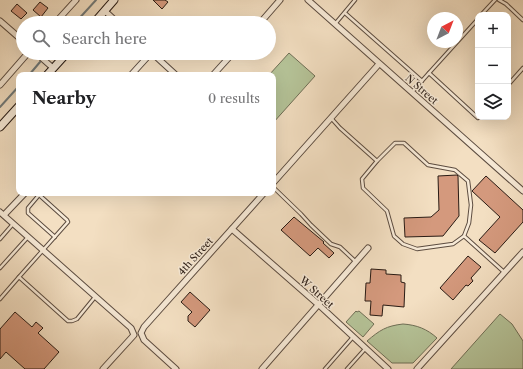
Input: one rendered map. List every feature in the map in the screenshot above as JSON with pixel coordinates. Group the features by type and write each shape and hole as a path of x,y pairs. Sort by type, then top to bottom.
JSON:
{"street":[{"path":"61,16 76,0"},
{"path":"100,16 114,0"},
{"path":"266,16 280,0"},
{"name":"N Street","path":"308,0 523,191"},
{"path":"105,11 110,16"},
{"path":"0,20 16,35"},
{"path":"0,85 22,60"},
{"path":"44,60 53,68"},
{"path":"50,72 60,60"},
{"path":"134,72 145,60"},
{"path":"159,60 173,72"},
{"path":"216,72 227,60"},
{"path":"276,180 379,64"},
{"path":"0,127 16,109"},
{"path":"22,196 2,213 131,328 134,335 103,369"},
{"name":"4th Street","path":"176,369 144,340 141,333 144,327 261,196"},
{"name":"W Street","path":"232,229 319,305 388,369"},
{"path":"262,369 368,248"},
{"path":"417,369 523,252"}],"lane":[{"path":"335,24 355,0"},
{"path":"484,12 495,0"},
{"path":"499,0 506,4 523,20"},
{"path":"345,13 422,81"},
{"path":"412,92 475,22"},
{"path":"509,84 523,68"},
{"path":"429,73 475,115"},
{"path":"331,118 377,161"},
{"path":"395,143 404,143 428,165 455,170 468,181 471,205 469,223 464,236 453,244 417,249 403,244 394,236 388,211 363,188 362,179 395,143"},
{"path":"276,190 332,244 340,247 356,262"},
{"path":"37,196 28,208 28,213 55,237"},
{"path":"0,299 67,224 67,220 40,196"},
{"path":"0,239 14,224"},
{"path":"464,236 504,273"},
{"path":"0,268 28,237"},
{"path":"19,278 68,321 77,319 96,297"},
{"path":"325,369 354,337"},
{"path":"347,369 366,348"}],"green space":[{"path":"289,53 315,76 276,120 276,72 272,72"},
{"path":"356,311 359,311 374,324 363,337 346,322"},
{"path":"500,314 512,324 523,341 523,369 451,369"},
{"path":"403,324 422,328 437,338 413,363 392,363 367,341 384,329"}],"building":[{"path":"153,0 165,0 168,2 162,9"},
{"path":"40,2 48,8 42,16 33,10"},
{"path":"17,4 27,13 24,16 17,16 11,11"},
{"path":"457,175 459,216 443,236 405,237 404,218 431,217 439,210 438,176"},
{"path":"486,176 523,210 523,222 495,253 479,240 500,217 472,191"},
{"path":"294,217 324,242 323,243 334,253 329,258 318,248 310,256 281,230"},
{"path":"468,256 481,267 471,278 473,281 468,286 466,285 453,300 440,288"},
{"path":"371,269 386,270 386,274 401,275 401,282 405,283 404,307 383,305 382,316 370,315 371,301 365,301 366,283 370,283"},
{"path":"190,292 210,310 195,327 188,321 188,316 192,312 181,302"},
{"path":"15,312 32,327 36,322 43,328 38,333 59,352 44,369 25,369 6,352 0,359 0,329"}],"waterway":[{"path":"81,16 96,0"},
{"path":"32,72 40,62"},
{"path":"0,107 16,89"}]}
